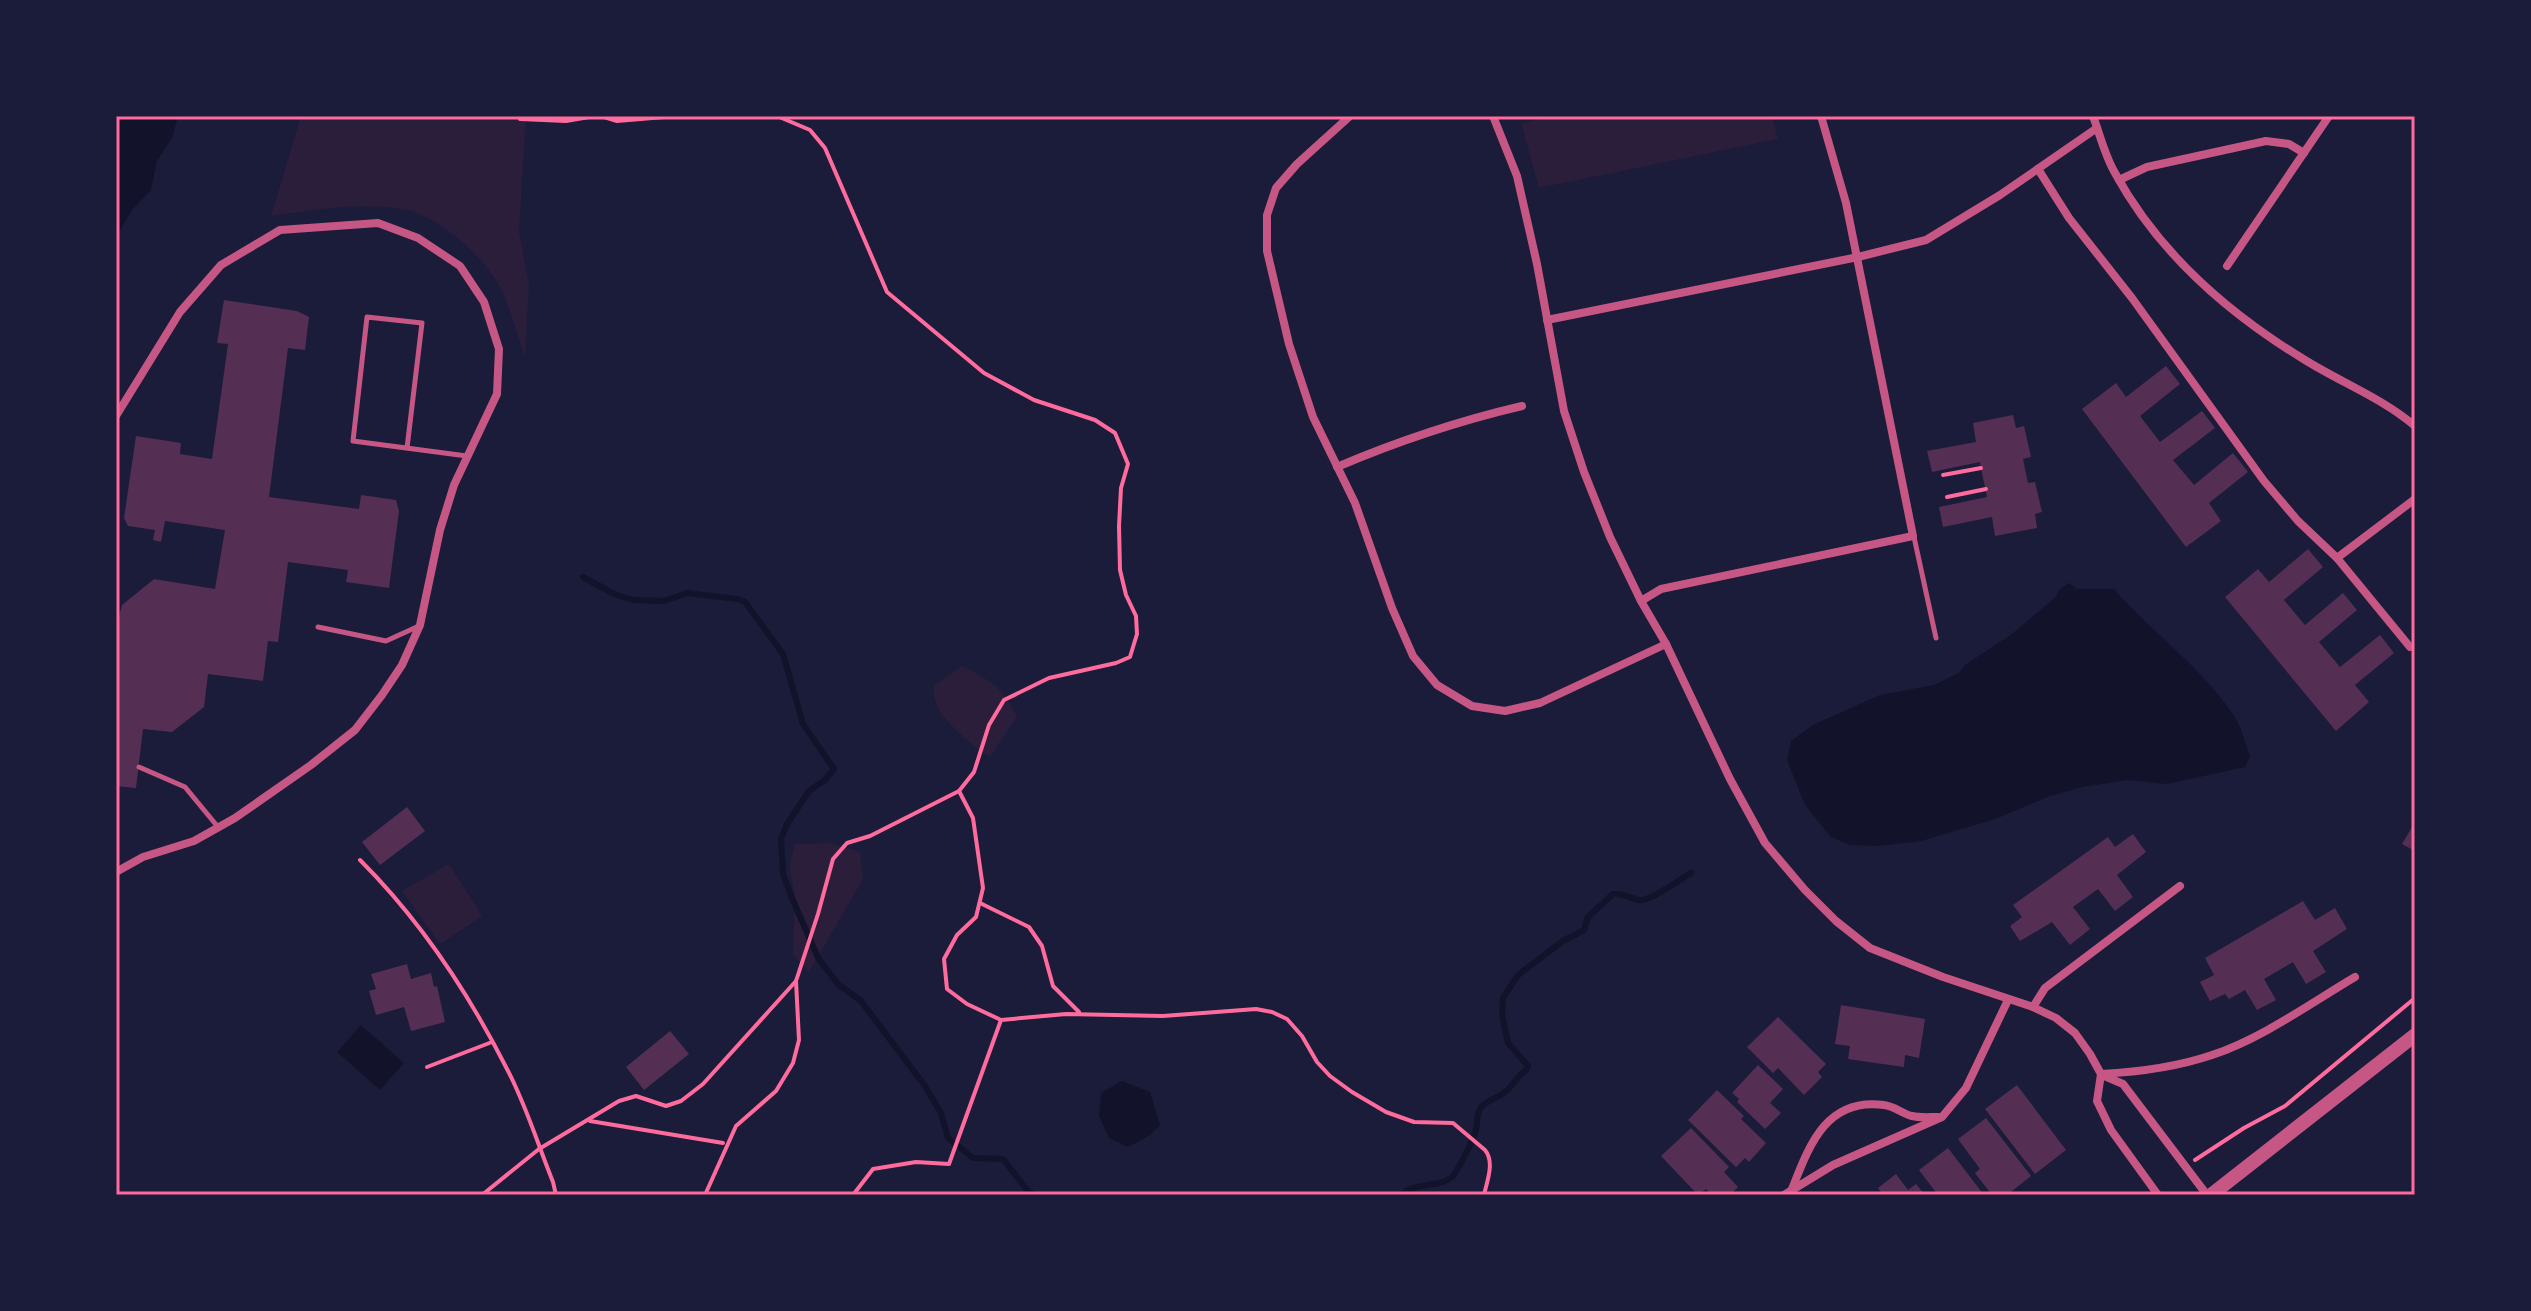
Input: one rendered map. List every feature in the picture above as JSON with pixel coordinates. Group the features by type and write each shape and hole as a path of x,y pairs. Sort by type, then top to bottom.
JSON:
{"street":[{"path":"1350,116 1297,164 1276,188 1267,215 1267,251 1289,344 1313,417 1355,503 1392,608 1413,656 1437,685 1472,706 1505,711 1540,703 1666,644"},
{"path":"1493,116 1517,176 1564,411 1610,537 1765,843 1836,921 1870,948 2056,1018 2075,1033 2101,1074 2123,1084 2209,1195 2415,1035"},
{"path":"1641,601 1661,589 1913,536 1858,257 1821,116"},
{"path":"2093,116 2119,180 2145,222 2222,302 2305,360 2394,409 2415,426"},
{"path":"2227,266 2329,116"},
{"path":"1547,320 1858,257 1926,240 2097,128"},
{"path":"2119,180 2147,167 2266,141 2289,144 2304,153"},
{"path":"2038,169 2069,218 2132,298 2264,481 2298,521 2337,558 2410,647"},
{"path":"116,416 180,312 221,265 280,230 378,223 418,238 460,266 484,302 499,349 497,394 454,485 440,530 420,625 402,665 355,730 311,765 218,827 194,841 143,857 116,872"},
{"path":"1337,467 1411,437 1469,418 1522,406"},
{"path":"2337,558 2415,499"},
{"path":"2033,1007 2045,988 2180,886"},
{"path":"2101,1074 2133,1072 2213,1054 2264,1030 2355,977"},
{"path":"1788,1193 1833,1165 1942,1117 1966,1088 2008,1000"},
{"path":"2101,1074 2097,1101 2111,1130 2158,1195"},
{"path":"1788,1193 1809,1147 1825,1122 1857,1105 1885,1105 1913,1117 1942,1117"}],"lane":[{"path":"407,448 422,323 367,317 353,441 468,456"},
{"path":"1913,536 1936,638"},
{"path":"318,627 386,641 420,625"},
{"path":"139,767 185,787 218,827"}],"path":[{"path":"520,119 566,121 595,116"},
{"path":"601,116 617,121 676,116"},
{"path":"705,1195 736,1126 776,1091 793,1063 799,1040 796,981 833,859 847,843 870,836 959,791 974,772 989,725 1004,700 1049,678 1130,657 1137,634 1136,616 1126,595 1120,570 1121,488 1128,464 1115,433 1095,420 1034,400 984,373 887,292 825,148 810,130 777,116"},
{"path":"1943,475 1981,468"},
{"path":"1947,497 1986,489"},
{"path":"959,791 973,818 983,888 976,917 957,935 944,959 947,989 967,1004 1001,1020 1081,1014 1163,1016 1256,1009 1272,1012 1287,1019 1302,1036 1317,1062 1352,1092 1386,1112 1414,1122 1453,1123 1485,1150 1489,1154 1490,1166 1484,1195"},
{"path":"360,860 390,890 460,982 508,1071 556,1195"},
{"path":"980,903 1029,927 1042,946 1053,986 1081,1014"},
{"path":"482,1195 539,1149 619,1101 636,1096 666,1106 681,1101 703,1084 796,981"},
{"path":"2186,1167 2244,1128 2285,1106 2415,998"},
{"path":"853,1195 873,1169 916,1162 949,1164 1001,1020"},
{"path":"427,1067 492,1042"},
{"path":"587,1120 723,1143"}],"shaded area":[{"path":"116,116 178,116 172,138 157,161 151,190 132,210 116,237"},
{"path":"301,116 526,116 519,233 529,284 525,358 496,280 474,253 431,219 401,209 368,206 271,216"},
{"path":"1557,116 1772,116 1778,139 1539,188 1521,123"},
{"path":"2069,583 2077,589 2114,589 2192,666 2234,716 2250,757 2245,767 2167,784 2128,780 2082,787 2050,796 1995,819 1921,841 1878,846 1850,845 1831,837 1805,805 1787,760 1791,741 1813,725 1880,695 1934,685 1959,673 1965,665 2012,634"},
{"path":"962,666 995,686 1017,716 990,757 950,723 936,703 933,686"},
{"path":"831,843 860,852 863,879 809,972 793,954 795,896 789,867 795,844"},
{"path":"449,864 482,916 440,944 402,891"},
{"path":"361,1025 404,1063 380,1090 337,1052"},
{"path":"1122,1081 1150,1092 1160,1125 1150,1135 1128,1147 1109,1138 1099,1116 1101,1093"}],"building":[{"path":"224,300 297,311 309,317 305,350 288,348 269,497 359,509 361,495 396,500 399,511 389,588 346,582 348,570 288,562 278,642 268,641 263,681 208,674 204,707 172,732 143,729 136,788 116,786 116,629 122,605 154,579 215,589 225,530 165,521 161,542 153,540 155,530 128,526 124,518 136,436 181,443 180,454 212,459 228,344 217,343"},
{"path":"2166,366 2180,384 2140,416 2160,442 2202,411 2215,428 2173,460 2194,485 2233,453 2248,472 2209,503 2221,521 2186,547 2082,409 2116,383 2126,397"},
{"path":"2013,415 2016,428 2024,426 2031,457 2023,459 2028,483 2035,482 2042,512 2035,514 2037,528 1995,536 1992,517 1943,527 1939,507 1987,497 1980,462 1932,472 1927,451 1976,442 1973,423"},
{"path":"2308,549 2323,567 2284,600 2305,625 2343,593 2357,610 2319,642 2340,667 2380,635 2394,653 2355,685 2369,702 2336,731 2225,597 2258,569 2269,582"},
{"path":"407,807 425,831 380,865 362,842"},
{"path":"2415,822 2415,851 2402,844"},
{"path":"2133,834 2146,852 2117,875 2133,897 2115,911 2098,889 2073,907 2090,929 2070,945 2052,922 2020,941 2010,926 2022,917 2013,905 2108,837 2115,847"},
{"path":"2303,901 2315,920 2335,908 2347,929 2313,951 2326,972 2306,984 2293,962 2264,979 2276,1000 2257,1010 2245,990 2229,999 2225,994 2210,1001 2200,982 2214,975 2205,958"},
{"path":"407,964 411,979 431,973 445,1022 411,1031 404,1007 376,1015 369,991 376,989 371,974"},
{"path":"1841,1005 1925,1019 1919,1058 1905,1055 1904,1067 1848,1059 1850,1046 1835,1044"},
{"path":"1778,1017 1826,1064 1818,1072 1822,1077 1804,1095 1778,1068 1773,1073 1747,1047"},
{"path":"670,1031 689,1054 644,1090 626,1067"},
{"path":"1758,1065 1783,1089 1770,1103 1781,1113 1765,1129 1732,1093"},
{"path":"2017,1085 2066,1150 2035,1174 1985,1109"},
{"path":"1717,1090 1766,1143 1749,1162 1745,1158 1736,1167 1688,1120"},
{"path":"1986,1118 2031,1176 2007,1195 1992,1195 1975,1173 1980,1169 1958,1139"},
{"path":"1691,1128 1729,1167 1724,1172 1738,1187 1730,1195 1712,1195 1706,1189 1698,1195 1661,1156"},
{"path":"1948,1148 1984,1195 1938,1195 1919,1170"},
{"path":"1896,1174 1908,1190 1916,1184 1925,1195 1883,1195 1878,1188"}],"waterway":[{"path":"583,577 614,594 633,600 664,601 687,593 745,602 783,654 803,724 834,769 809,791 781,839 783,874 818,958 838,984 861,1001 925,1086 941,1113 948,1138 973,1158 1003,1159 1028,1191 1035,1195"},
{"path":"1400,1195 1452,1177 1476,1130 1480,1109 1505,1092 1526,1070 1528,1066 1508,1043 1502,1015 1503,998 1518,975 1563,941 1584,930 1588,917 1613,894 1643,900 1691,873"}]}
